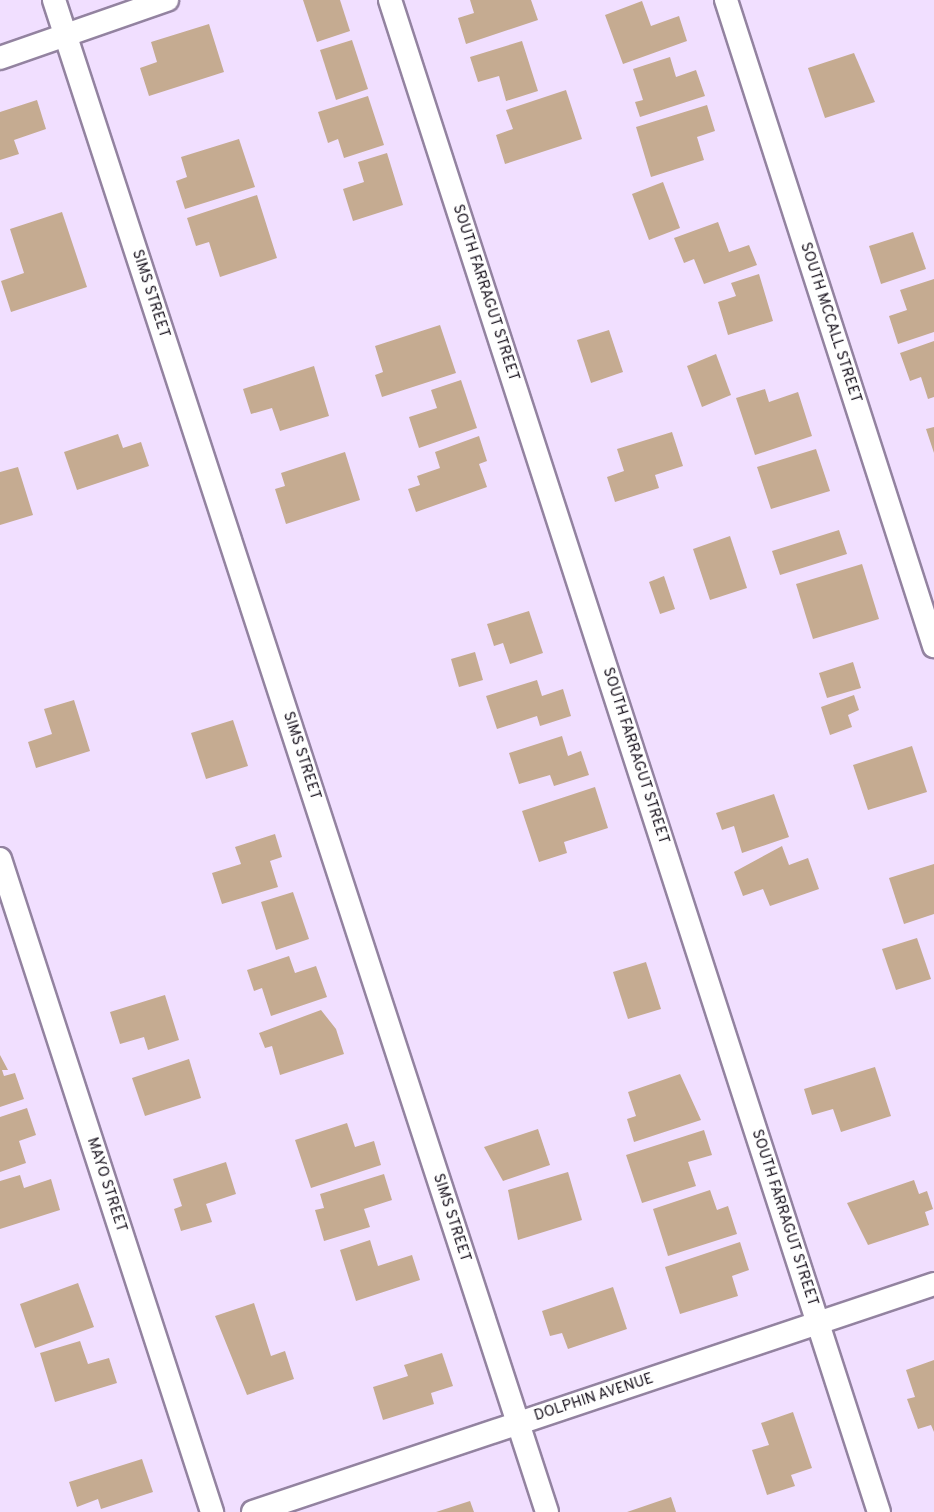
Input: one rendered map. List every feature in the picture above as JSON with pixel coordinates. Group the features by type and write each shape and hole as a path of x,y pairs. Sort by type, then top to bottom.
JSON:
{"street":[{"name":"SIMS STREET","path":"54,0 547,1512"},
{"path":"0,58 166,0"},
{"name":"SOUTH FARRAGUT STREET","path":"390,0 879,1512"},
{"name":"SOUTH MCCALL STREET","path":"726,0 934,646"},
{"name":"MAYO STREET","path":"0,859 212,1512"},
{"name":"DOLPHIN AVENUE","path":"254,1512 934,1284"}],"building":[{"path":"303,0 340,0 350,31 317,42"},
{"path":"470,0 531,0 538,20 466,44 458,18 474,13"},
{"path":"642,1 651,26 679,16 687,41 623,64 605,15"},
{"path":"209,24 224,72 149,96 140,68 157,62 151,42"},
{"path":"352,40 368,89 336,100 320,50"},
{"path":"522,41 538,91 506,101 499,76 478,82 470,57"},
{"path":"854,53 875,102 825,118 808,68"},
{"path":"670,57 676,77 696,70 705,96 640,117 635,102 643,100 633,69"},
{"path":"566,90 582,139 505,164 496,135 513,129 506,110"},
{"path":"368,96 384,145 344,158 338,139 328,143 318,112"},
{"path":"37,100 46,129 14,140 19,154 0,160 0,112"},
{"path":"707,105 715,131 697,137 704,160 651,177 636,127"},
{"path":"239,139 255,187 185,209 176,181 187,177 181,157"},
{"path":"387,153 403,205 353,221 343,189 364,182 358,162"},
{"path":"663,182 680,228 649,240 632,194"},
{"path":"257,195 277,258 220,277 209,242 196,246 187,218"},
{"path":"62,212 87,287 11,312 1,281 24,273 10,229"},
{"path":"718,222 729,252 749,245 757,265 704,284 694,259 684,263 674,238"},
{"path":"913,232 926,269 881,284 869,246"},
{"path":"759,274 773,321 728,335 718,302 736,296 731,283"},
{"path":"934,279 934,332 898,344 889,316 907,310 900,290"},
{"path":"440,325 456,373 382,397 375,375 383,372 375,346"},
{"path":"609,330 623,372 591,383 577,340"},
{"path":"934,341 934,397 928,399 921,377 910,381 900,353"},
{"path":"716,354 731,395 702,407 687,366"},
{"path":"314,366 329,416 280,431 272,408 251,414 243,389"},
{"path":"461,380 477,428 419,448 409,417 437,408 431,390"},
{"path":"765,389 769,402 798,392 812,436 755,455 736,398"},
{"path":"934,427 934,453 926,429"},
{"path":"672,432 683,466 655,475 659,488 615,502 607,477 624,471 617,449"},
{"path":"118,434 123,448 141,442 149,466 77,490 64,452"},
{"path":"479,436 487,461 479,464 487,487 416,512 408,489 420,485 417,476 440,468 435,452"},
{"path":"816,449 830,491 771,509 757,467"},
{"path":"345,452 360,500 286,524 275,489 285,486 281,473"},
{"path":"18,467 33,515 0,525 0,472"},
{"path":"839,530 847,554 780,575 772,551"},
{"path":"730,536 747,588 710,600 693,549"},
{"path":"862,564 879,619 813,639 796,584"},
{"path":"664,576 675,609 660,614 649,582"},
{"path":"529,611 543,653 510,664 503,643 494,646 487,624"},
{"path":"475,652 483,680 459,687 451,659"},
{"path":"853,662 861,688 827,698 819,673"},
{"path":"537,680 542,696 563,689 571,716 540,726 537,716 497,729 486,696"},
{"path":"854,695 859,710 848,715 852,727 830,735 821,707"},
{"path":"74,700 90,751 36,768 28,742 52,734 44,709"},
{"path":"233,720 248,766 206,779 191,733"},
{"path":"562,736 568,756 581,751 589,775 554,786 550,775 519,784 509,753"},
{"path":"912,746 927,792 868,810 853,765"},
{"path":"595,787 608,828 564,842 567,853 539,862 522,811"},
{"path":"774,794 789,837 742,853 734,826 722,830 716,813"},
{"path":"275,834 282,857 270,861 278,887 222,904 212,873 241,864 235,847"},
{"path":"782,846 789,865 808,858 819,889 770,906 763,889 743,896 734,872"},
{"path":"934,864 934,914 904,924 889,878"},
{"path":"293,892 309,939 276,950 261,902"},
{"path":"917,938 931,979 896,990 882,949"},
{"path":"289,956 295,973 316,966 327,997 271,1016 262,988 254,991 247,970"},
{"path":"646,962 661,1009 628,1019 613,972"},
{"path":"165,995 179,1040 148,1050 144,1037 120,1044 110,1012"},
{"path":"321,1010 336,1029 344,1054 280,1075 272,1046 265,1048 259,1033"},
{"path":"0,1055 8,1070 2,1070 4,1076 15,1073 24,1099 0,1107"},
{"path":"189,1059 201,1098 145,1116 132,1078"},
{"path":"875,1067 891,1116 841,1132 833,1109 812,1115 804,1089"},
{"path":"680,1074 701,1120 634,1142 627,1119 636,1116 628,1092"},
{"path":"27,1108 36,1135 19,1141 26,1163 0,1172 0,1117"},
{"path":"347,1123 355,1147 374,1141 381,1165 311,1188 295,1140"},
{"path":"538,1129 550,1165 503,1181 484,1147"},
{"path":"704,1130 712,1155 688,1162 696,1186 642,1203 626,1155"},
{"path":"226,1162 236,1194 206,1204 212,1222 181,1231 174,1209 182,1206 173,1179"},
{"path":"568,1172 582,1220 518,1240 508,1190"},
{"path":"384,1174 392,1200 364,1209 370,1227 324,1241 315,1210 324,1208 320,1194"},
{"path":"20,1175 24,1188 51,1179 60,1210 0,1229 0,1181"},
{"path":"914,1180 919,1194 927,1191 933,1209 925,1212 929,1225 868,1245 847,1203"},
{"path":"710,1190 717,1210 728,1206 737,1234 668,1256 653,1209"},
{"path":"370,1240 378,1266 412,1255 420,1280 356,1301 340,1250"},
{"path":"740,1242 749,1270 732,1276 738,1296 680,1314 665,1267"},
{"path":"78,1283 94,1327 35,1348 20,1304"},
{"path":"613,1287 627,1329 568,1349 562,1333 550,1336 542,1311"},
{"path":"254,1303 271,1356 285,1351 294,1379 247,1395 215,1316"},
{"path":"80,1341 88,1364 109,1358 117,1383 55,1402 40,1353"},
{"path":"442,1353 453,1386 431,1393 434,1404 383,1420 373,1387 408,1376 404,1365"},
{"path":"934,1360 934,1432 931,1425 918,1429 907,1399 915,1397 906,1370"},
{"path":"793,1412 812,1468 791,1475 795,1486 767,1495 752,1450 769,1445 761,1423"},
{"path":"142,1459 153,1492 101,1509 98,1499 77,1507 69,1482"},
{"path":"671,1497 676,1512 627,1512"},
{"path":"470,1501 474,1512 436,1512"}]}
